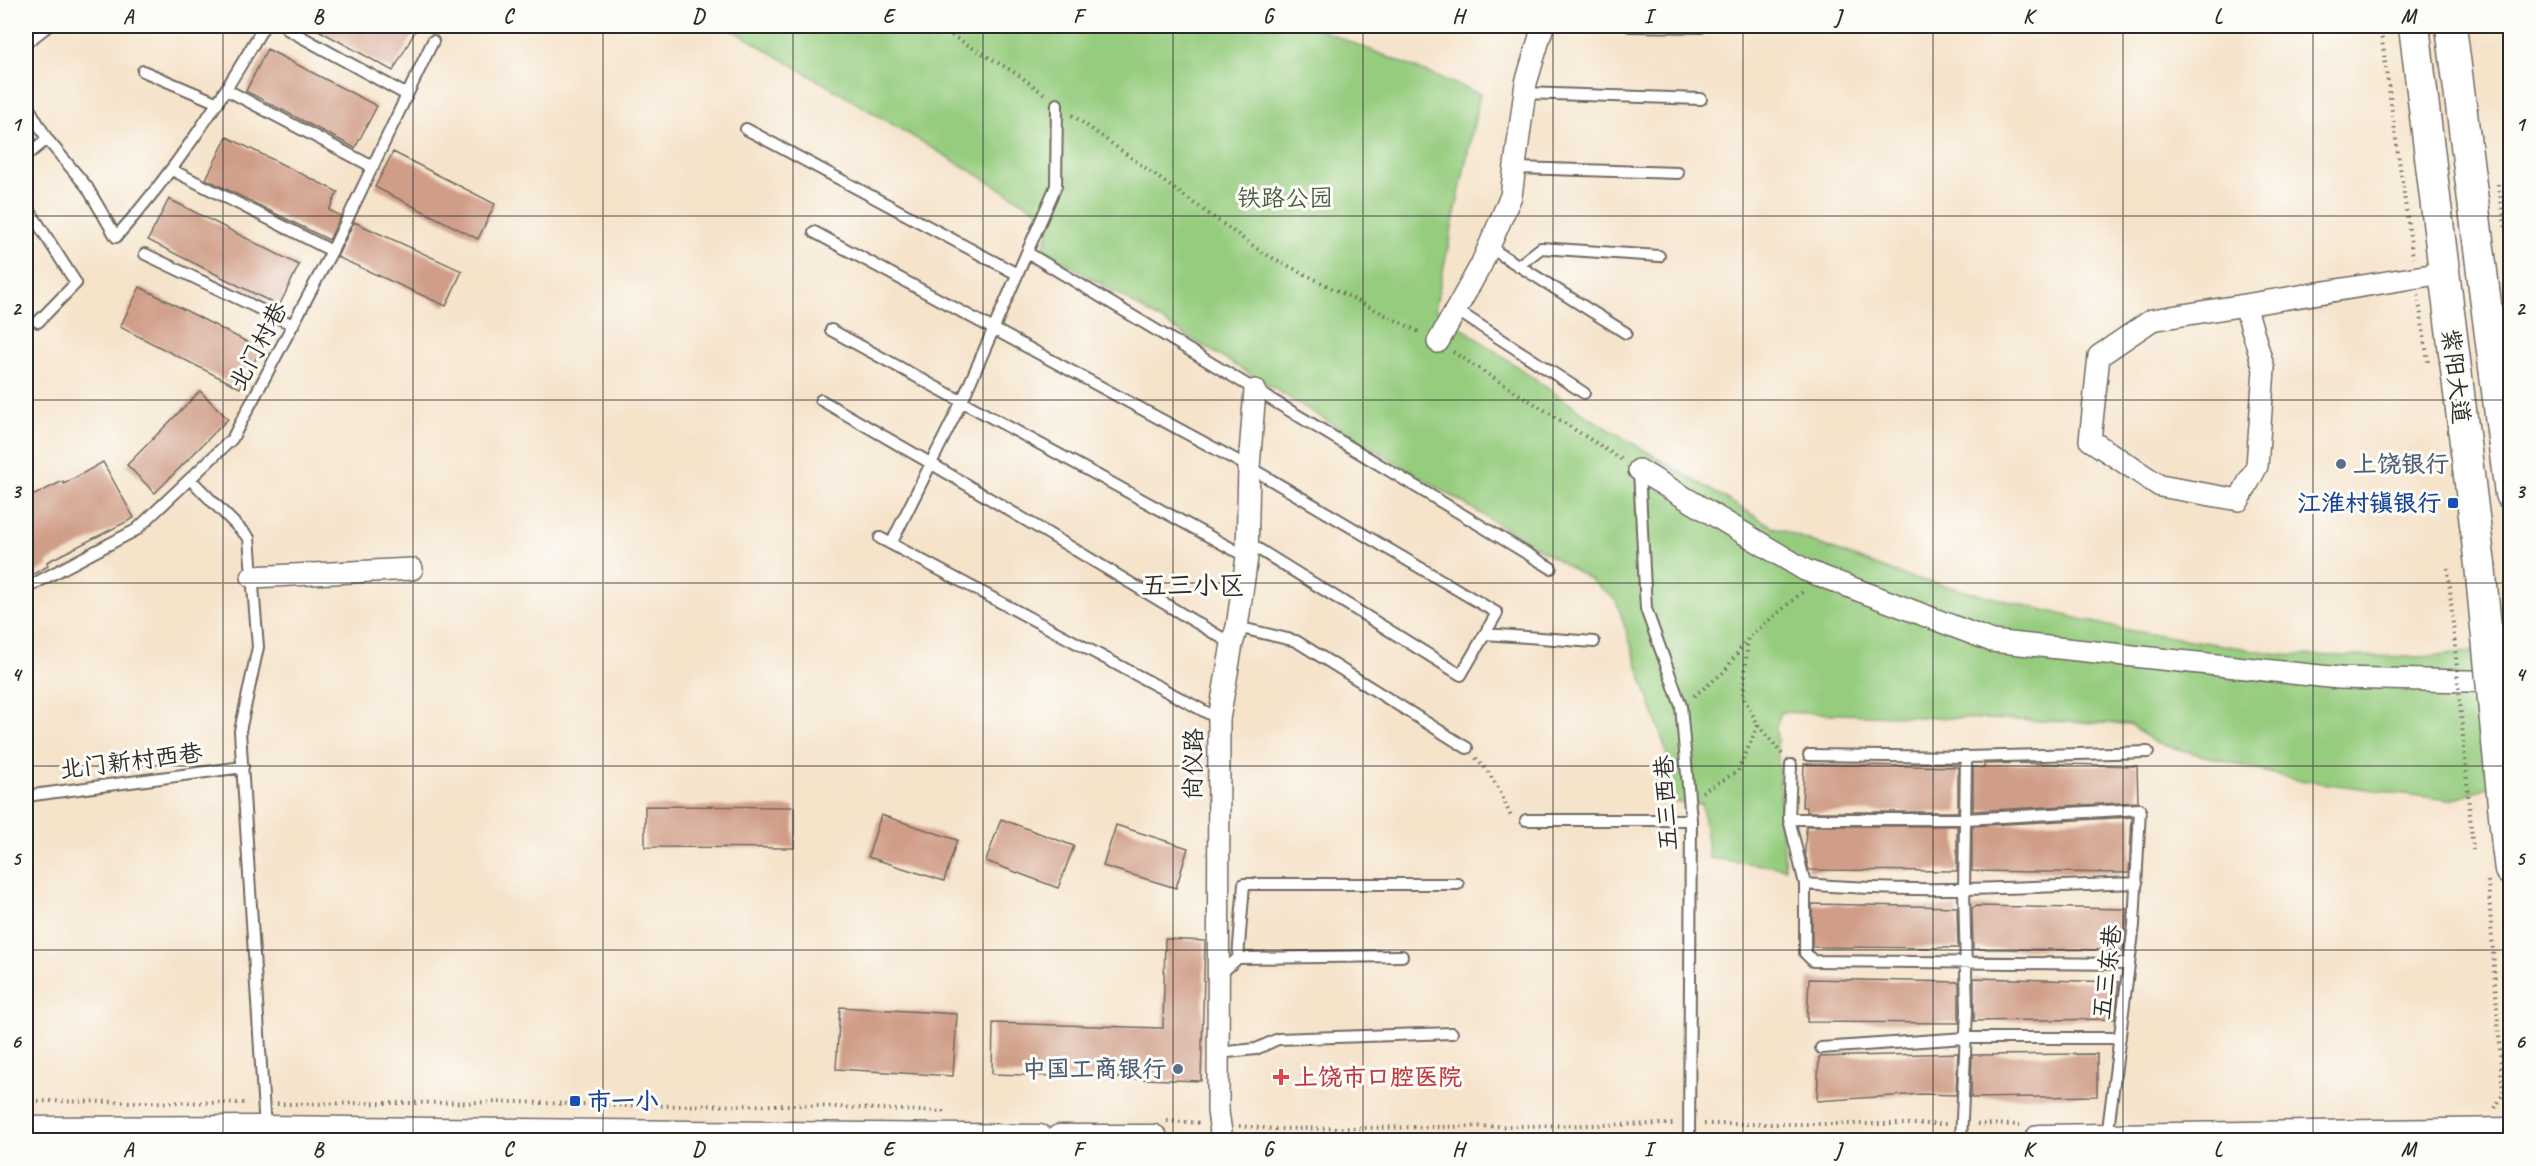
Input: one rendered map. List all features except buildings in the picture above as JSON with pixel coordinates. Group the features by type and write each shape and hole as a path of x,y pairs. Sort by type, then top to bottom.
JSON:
{"main road":[{"name":"紫阳大道","path":"2414,26 2480,566 2502,863"},
{"name":"紫阳大道","path":"2451,26 2510,483"},
{"path":"26,1132 265,1117 1039,1140"},
{"path":"2030,1133 2106,1139 2500,1126"},
{"path":"1060,1140 1158,1131"}],"street":[{"path":"1438,342 1489,247 1511,196 1524,93 1543,26"},
{"path":"2245,305 2264,369 2257,466 2238,500 2160,486 2090,440 2099,356 2152,320 2443,273"},
{"name":"尚仪路","path":"1221,1132 1218,1111 1219,719 1247,550 1249,467 1255,390"},
{"path":"1639,470 1805,570 1992,641 2339,678 2511,682"},
{"path":"252,577 412,569"}],"lane":[{"path":"26,43 48,26"},
{"path":"26,103 48,139 87,187 116,237 155,193 227,90 264,26"},
{"path":"1630,26 1701,27"},
{"path":"286,29 407,95"},
{"name":"北门村巷","path":"26,588 136,530 232,439 332,251 433,41"},
{"path":"143,71 218,103"},
{"path":"227,90 373,167"},
{"path":"1524,93 1701,99"},
{"path":"891,544 962,401 1056,186 1057,104"},
{"path":"746,129 1017,274"},
{"path":"26,156 48,139"},
{"path":"1515,168 1678,172"},
{"path":"171,170 332,251"},
{"path":"26,205 76,283 38,322"},
{"path":"814,232 1249,467 1497,613 1461,675 1247,550 831,330"},
{"path":"1489,247 1626,333"},
{"path":"1518,266 1541,248 1659,255"},
{"path":"1028,253 1551,568"},
{"path":"145,254 293,325"},
{"path":"1456,310 1584,393"},
{"path":"821,400 1234,635 1296,641 1467,748"},
{"name":"五三西巷","path":"1639,470 1646,609 1681,706 1691,820 1689,1140"},
{"path":"190,479 249,538 258,647 240,731 265,1117"},
{"path":"880,538 1219,719"},
{"path":"1485,634 1594,642"},
{"path":"1809,755 1966,758 2148,752"},
{"path":"1961,1140 1965,1038 1966,758"},
{"path":"1791,765 1789,819 1806,884 1805,953 1814,961 2129,964"},
{"name":"北门新村西巷","path":"26,796 243,767"},
{"name":"五三东巷","path":"1965,819 2140,809 2137,884 2129,964 2106,1139"},
{"path":"1789,819 1965,819"},
{"path":"1526,820 1691,820"},
{"path":"1238,958 1244,884 1458,884"},
{"path":"1806,884 1858,889 1964,890 2137,884"},
{"path":"1218,976 1238,958 1402,956"},
{"path":"1218,1053 1256,1049 1278,1039 1452,1033"},
{"path":"1821,1048 1965,1038 2120,1038"}],"path":[{"path":"936,26 1017,74 1263,253 1438,342 1639,470"},
{"path":"2448,568 2473,850"},
{"path":"1681,706 1724,672 1748,638 1821,576"},
{"path":"1748,638 1743,696 1758,725 1791,765"},
{"path":"1689,799 1738,771 1758,725"},
{"path":"1467,748 1487,770 1500,791 1510,817 1526,820"},
{"path":"2500,1126 2503,1094 2502,863"},
{"path":"26,1101 265,1117 516,1102 625,1106 795,1105 955,1112"},
{"path":"1158,1131 1221,1132 1689,1124 1962,1124 2030,1133"}],"green space":[{"name":"铁路公园","path":"726,26 1311,26 1480,94 1435,309 1590,418 1773,527 1902,575 2121,629 2286,655 2422,657 2510,646 2510,780 2449,800 2293,779 2155,743 2130,724 1781,712 1776,727 1785,868 1709,858 1702,804 1671,802 1666,750 1616,600 1589,579 1043,249 1052,219"}],"place":[{"name":"上饶银行","path":"2341,464"},
{"name":"江淮村镇银行","path":"2453,503"},
{"name":"中国工商银行","path":"1178,1069"},
{"name":"上饶市口腔医院","path":"1281,1077"},
{"name":"市一小","path":"575,1101"}],"district":[{"name":"五三小区","path":"1193,585"}]}
